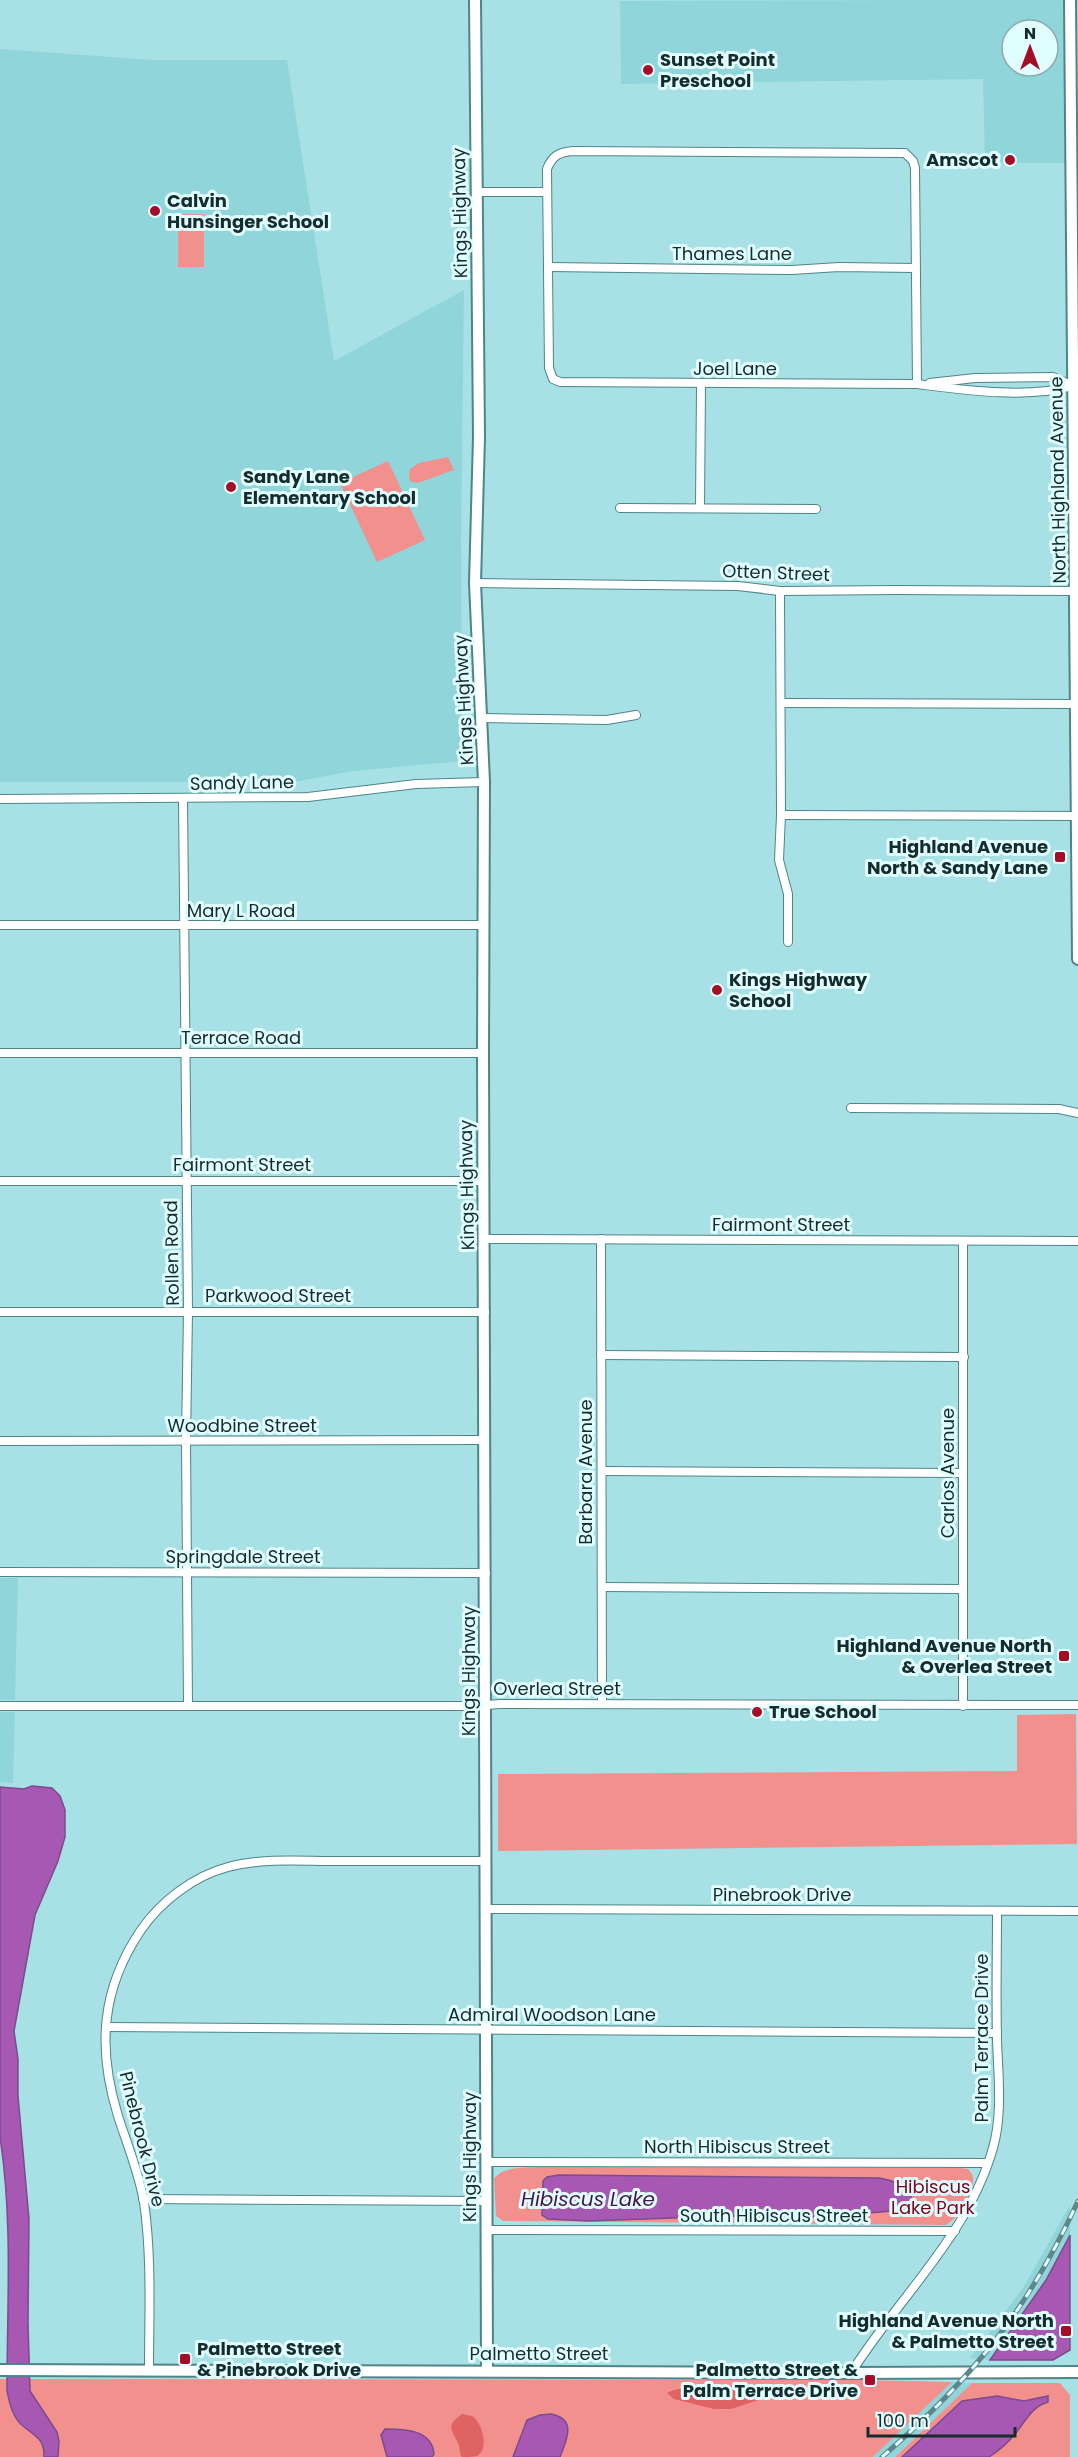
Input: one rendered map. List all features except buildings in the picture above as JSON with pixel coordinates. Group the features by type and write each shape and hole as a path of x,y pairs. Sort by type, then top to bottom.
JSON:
{"street":[{"name":"Kings Highway","path":"475,0 479,437 475,583 483,718 484,782 487,2370"},
{"name":"North Highland Avenue","path":"1070,0 1077,591 1078,959"},
{"path":"549,267 547,169 555,155 573,151 898,152 909,156 915,168 917,384"},
{"path":"476,192 548,192"},
{"name":"Joel Lane","path":"549,267 549,368 553,379 567,383 917,384 975,378 1053,377 1073,386"},
{"name":"Thames Lane","path":"549,267 792,270 839,267 915,268"},
{"path":"700,508 701,384"},
{"name":"Joel Lane","path":"917,384 972,391 1053,391 1073,386"},
{"path":"620,508 816,509"},
{"name":"Otten Street","path":"475,583 738,586 780,591 1077,591"},
{"path":"780,591 781,815 779,860 788,894 788,942"},
{"path":"781,703 1076,704"},
{"path":"483,718 607,720 636,715"},
{"name":"Sandy Lane","path":"0,799 308,797 416,784 484,782"},
{"name":"Rollen Road","path":"183,799 188,1311 186,1441 188,1706"},
{"path":"781,815 1077,816"},
{"name":"Mary L Road","path":"0,925 483,925"},
{"name":"Terrace Road","path":"0,1053 483,1053"},
{"path":"850,1108 1059,1108 1078,1113"},
{"name":"Fairmont Street","path":"0,1180 484,1181"},
{"name":"Fairmont Street","path":"484,1239 1078,1241"},
{"name":"Barbara Avenue","path":"601,1239 602,1704"},
{"name":"Carlos Avenue","path":"963,1241 963,1706"},
{"name":"Parkwood Street","path":"0,1312 485,1311"},
{"path":"601,1355 964,1356"},
{"name":"Woodbine Street","path":"0,1442 484,1440"},
{"path":"602,1471 963,1473"},
{"name":"Springdale Street","path":"0,1572 486,1573"},
{"path":"602,1587 963,1589"},
{"name":"Overlea Street","path":"0,1706 1078,1705"},
{"name":"Pinebrook Drive","path":"149,2370 149,2252 143,2199 111,2089 106,2027 108,2001 118,1970 145,1925 160,1907 182,1889 226,1867 274,1861 486,1861"},
{"name":"Pinebrook Drive","path":"485,1909 1078,1911"},
{"name":"Palm Terrace Drive","path":"851,2373 868,2345 935,2262 972,2202 996,2136 998,2118 997,1911"},
{"name":"Admiral Woodson Lane","path":"106,2027 997,2033"},
{"name":"North Hibiscus Street","path":"486,2162 987,2163"},
{"path":"143,2199 486,2201"},
{"name":"South Hibiscus Street","path":"486,2230 954,2231"},
{"name":"Palmetto Street","path":"3,2370 1078,2372"}],"shaded area":[{"path":"1065,0 1066,163 985,162 983,79 621,84 620,1"},
{"name":"Sandy Lane Elementary School","path":"0,49 152,60 287,60 334,361 464,290 461,538 462,761 353,771 294,782 0,782"},
{"path":"0,1578 18,1578 15,1700 0,1700"},
{"path":"0,1712 15,1712 13,1783 0,1782"},
{"path":"1070,2205 1070,2235 1046,2280 990,2360 970,2358 1023,2288"},
{"path":"952,2382 972,2383 895,2457 873,2457"},
{"path":"758,2384 778,2386 779,2391 774,2395 731,2409 714,2409 674,2399 667,2393 686,2388"},
{"path":"462,2414 476,2419 481,2429 484,2442 481,2453 477,2456 462,2457 460,2453 451,2427"}],"green space":[{"path":"178,214 204,214 204,267 178,267"},
{"path":"448,457 454,470 418,483 409,479 410,469 419,463"},
{"path":"388,461 425,540 377,562 340,483"},
{"path":"1076,1714 1077,1844 498,1851 498,1774 1017,1771 1017,1715"},
{"name":"Hibiscus Lake Park","path":"539,2167 961,2168 968,2169 973,2181 962,2207 946,2225 503,2221 496,2216 494,2179 508,2170"},
{"path":"0,2379 952,2382 873,2457 0,2457"},
{"path":"972,2383 1060,2383 1070,2395 1070,2457 895,2457"}],"water":[{"path":"32,1786 52,1788 60,1796 65,1810 65,1837 58,1861 35,1915 14,2031 29,2219 30,2391 57,2432 58,2457 44,2457 41,2442 14,2415 7,2390 8,2232 0,2137 0,1787 24,1789"},
{"name":"Hibiscus Lake","path":"559,2175 879,2178 899,2184 913,2200 912,2206 904,2210 819,2217 728,2216 589,2221 548,2219 542,2215 543,2181 547,2177"},
{"path":"1070,2235 1070,2350 1053,2360 990,2360 1046,2280"},
{"path":"997,2396 1024,2401 1048,2396 1048,2402 1037,2407 1009,2441 989,2457 902,2457 962,2401"},
{"path":"551,2414 564,2420 567,2425 567,2437 560,2457 513,2457 527,2420"},
{"path":"385,2429 408,2430 422,2435 432,2446 434,2454 432,2457 387,2457 381,2435"}],"railway":[{"path":"882,2457 944,2399 995,2341 1039,2276 1078,2201"}],"place":[{"name":"Sunset Point Preschool","path":"648,70"},
{"name":"Amscot","path":"1010,160"},
{"name":"Calvin Hunsinger School","path":"155,211"},
{"name":"Sandy Lane Elementary School","path":"231,487"},
{"name":"Highland Avenue North & Sandy Lane","path":"1060,857"},
{"name":"Kings Highway School","path":"717,990"},
{"name":"Highland Avenue North & Overlea Street","path":"1064,1656"},
{"name":"True School","path":"757,1712"},
{"name":"Highland Avenue North & Palmetto Street","path":"1066,2331"},
{"name":"Palmetto Street & Pinebrook Drive","path":"185,2359"},
{"name":"Palmetto Street & Palm Terrace Drive","path":"870,2380"}]}
